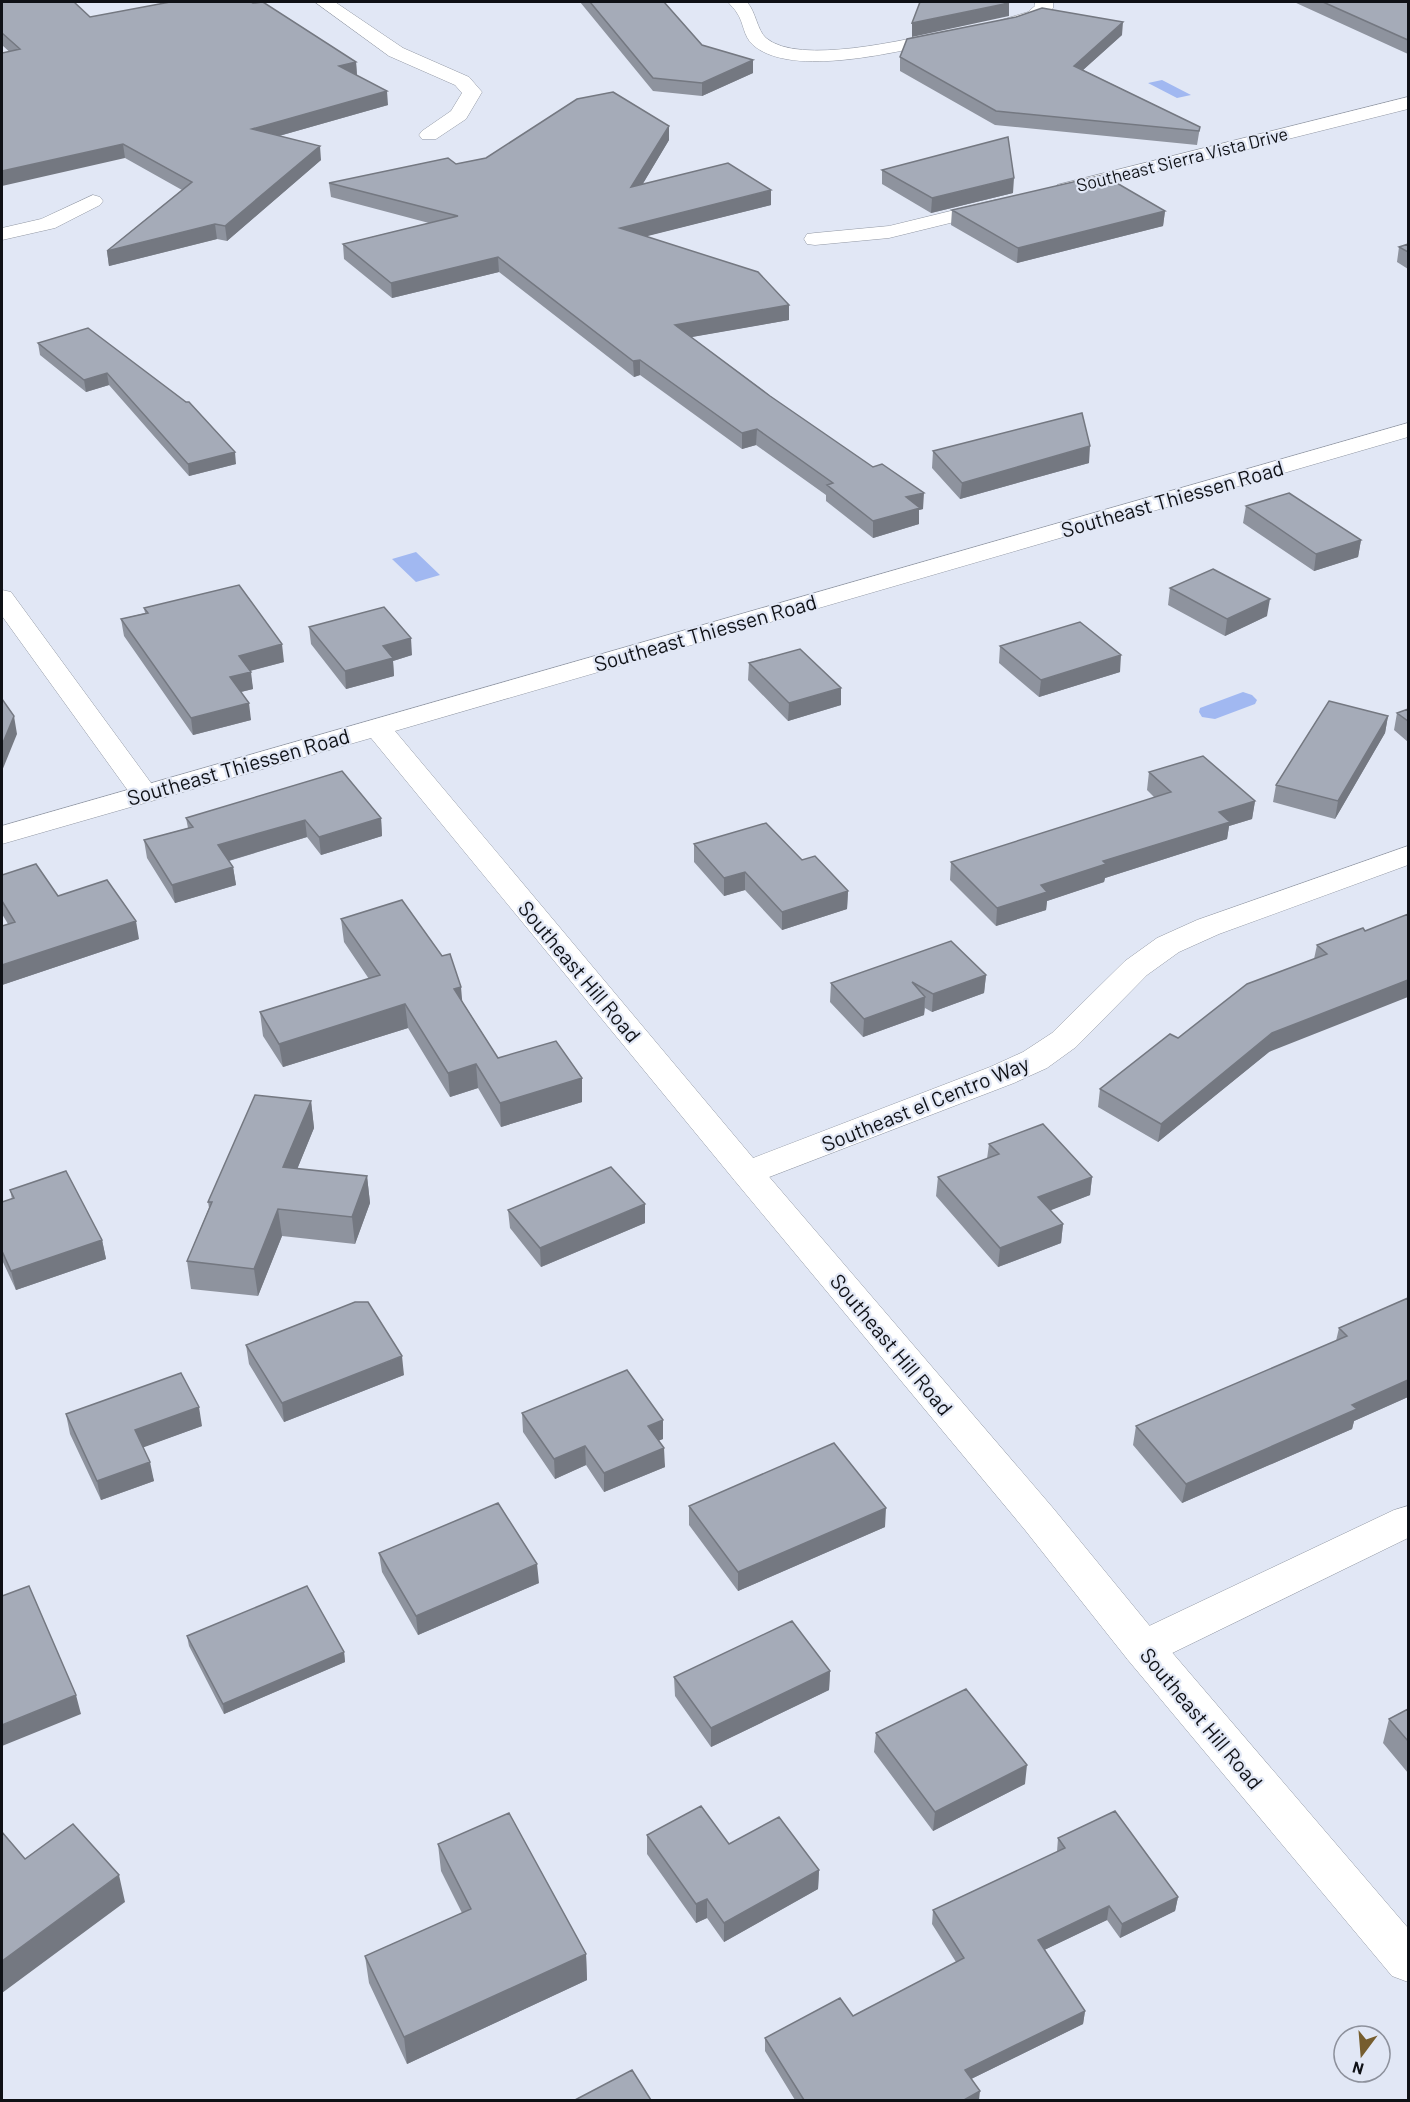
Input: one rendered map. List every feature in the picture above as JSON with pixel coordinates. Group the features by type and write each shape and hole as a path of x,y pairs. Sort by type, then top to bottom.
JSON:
{"street":[{"path":"324,2 396,52 462,81 472,92 459,115 429,135"},
{"path":"737,2 748,14 751,32 763,45 778,51 813,56 849,55 960,33"},
{"path":"982,29 1034,16 1044,8 1044,2"},
{"name":"Southeast Sierra Vista Drive","path":"1051,192 1408,103"},
{"path":"2,234 48,224 93,201"},
{"path":"814,239 889,232 1016,201"},
{"name":"Southeast Thiessen Road","path":"2,835 1408,430"},
{"path":"2,598 144,793"},
{"name":"Southeast Hill Road","path":"376,726 747,1173 1039,1519 1143,1648 1408,1961"},
{"name":"Southeast el Centro Way","path":"747,1173 1002,1075 1035,1060 1064,1040 1136,968 1168,945 1208,927 1408,855"},
{"path":"1143,1648 1408,1521"}],"water":[{"path":"1162,80 1191,95 1177,98 1148,83"},
{"path":"416,552 440,575 416,582 392,559"},
{"path":"1243,692 1252,695 1257,700 1255,704 1215,719 1202,717 1199,712 1200,708"}],"building":[{"path":"2,2 74,2 90,17 170,2 263,2 356,62 339,66 387,91 252,129 320,146 225,226 215,224 107,251 192,182 123,144 2,171 2,53 20,49 2,33"},
{"path":"590,2 664,2 702,45 753,60 702,83 653,78"},
{"path":"920,2 1001,2 1009,3 912,23"},
{"path":"1323,2 1408,2 1408,40"},
{"path":"1042,8 1123,22 1074,66 1200,127 1199,131 996,111 900,57 907,39 1016,17"},
{"path":"613,92 669,126 631,187 728,163 771,190 620,228 758,272 789,305 675,325 770,396 873,467 882,464 924,493 906,497 920,508 873,521 827,485 833,483 757,429 742,433 640,360 633,361 498,257 391,283 343,244 458,216 329,183 448,158 456,164 486,158 577,99"},
{"path":"1008,137 1014,178 932,198 882,170"},
{"path":"1103,175 1165,211 1018,248 952,210"},
{"path":"1408,244 1408,252 1399,247"},
{"path":"88,328 189,402 235,452 188,464 107,373 84,380 38,343"},
{"path":"1082,413 1090,446 962,483 933,451"},
{"path":"1289,493 1361,540 1316,554 1246,506"},
{"path":"1213,569 1270,599 1227,619 1170,588"},
{"path":"239,585 282,644 239,656 251,672 230,677 249,703 191,718 121,619 148,613 144,608"},
{"path":"384,607 411,638 383,646 393,658 345,671 309,627"},
{"path":"1080,622 1121,655 1041,680 1000,646"},
{"path":"800,649 841,688 789,703 749,663"},
{"path":"2,699 14,716 2,745"},
{"path":"1329,701 1388,716 1338,801 1276,785"},
{"path":"1408,709 1408,721 1397,713"},
{"path":"1203,756 1255,801 1219,812 1230,822 1103,861 1106,864 1041,885 1047,892 997,908 951,862 1171,792 1149,772"},
{"path":"342,771 381,818 319,837 305,820 218,845 233,867 172,885 144,840 193,827 186,818"},
{"path":"766,823 802,860 815,856 848,891 782,912 745,872 724,878 694,844"},
{"path":"36,864 58,896 107,880 136,921 2,965 2,926 15,922 2,901 2,875"},
{"path":"402,900 442,956 450,954 461,987 454,989 498,1058 556,1041 582,1078 500,1103 476,1064 448,1073 405,1004 279,1044 260,1012 380,975 341,919"},
{"path":"1408,914 1408,980 1272,1033 1161,1124 1100,1089 1170,1034 1178,1038 1247,984 1327,954 1317,945 1363,928 1365,931"},
{"path":"951,941 986,975 933,994 912,982 925,997 864,1019 831,983"},
{"path":"255,1095 311,1101 283,1167 367,1176 352,1217 278,1209 254,1269 187,1261 212,1202 208,1202"},
{"path":"1043,1124 1092,1177 1038,1197 1063,1224 1000,1248 938,1177 999,1154 989,1144"},
{"path":"611,1167 645,1204 540,1248 508,1210"},
{"path":"66,1171 102,1240 11,1271 2,1251 2,1202 14,1198 10,1190"},
{"path":"1408,1298 1408,1380 1352,1405 1357,1409 1186,1484 1136,1426 1347,1336 1339,1328"},
{"path":"355,1302 368,1302 402,1356 282,1403 246,1345"},
{"path":"627,1370 663,1420 648,1426 664,1448 604,1473 585,1446 554,1459 522,1413"},
{"path":"181,1373 199,1407 135,1430 150,1462 97,1481 66,1414"},
{"path":"834,1443 886,1508 738,1572 689,1506"},
{"path":"498,1503 537,1564 416,1616 379,1553"},
{"path":"29,1586 76,1695 2,1725 2,1596"},
{"path":"307,1586 344,1652 223,1704 187,1636"},
{"path":"792,1621 830,1671 711,1728 674,1677"},
{"path":"966,1689 1027,1765 935,1812 876,1733"},
{"path":"1408,1709 1408,1741 1389,1719"},
{"path":"701,1806 729,1844 779,1817 819,1870 724,1923 707,1899 696,1904 647,1835"},
{"path":"1115,1811 1178,1897 1122,1924 1109,1906 1038,1940 1085,2011 965,2070 980,2091 964,2100 804,2100 765,2038 840,1998 853,2016 964,1958 933,1910 1065,1848 1058,1838"},
{"path":"509,1813 586,1954 404,2037 365,1956 471,1909 438,1844"},
{"path":"73,1824 119,1875 2,1961 2,1832 25,1859"},
{"path":"632,2070 651,2100 575,2100"}]}
